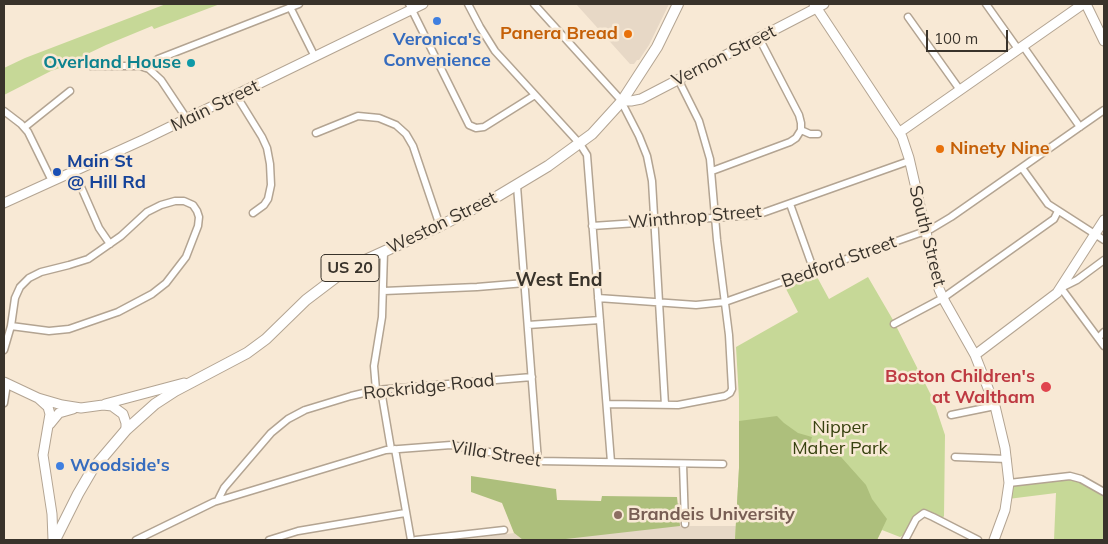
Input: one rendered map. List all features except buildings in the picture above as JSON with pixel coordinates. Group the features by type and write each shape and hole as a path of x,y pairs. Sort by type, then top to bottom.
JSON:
{"main road":[{"name":"Weston Street","path":"54,540 92,470 126,430 158,401 238,358 259,344 306,300 330,281 351,268 440,226 517,186 580,144 622,101 657,47 678,4"}],"street":[{"path":"147,68 158,59 299,4"},
{"name":"Main Street","path":"4,203 315,57 410,7 423,4"},
{"path":"468,4 492,46 580,144 587,155 611,462"},
{"path":"534,4 622,101 648,156 652,177 665,405"},
{"path":"986,4 1080,127"},
{"path":"900,132 1084,4 1104,41"},
{"name":"Vernon Street","path":"622,101 639,100 818,5"},
{"name":"South Street","path":"818,5 900,132 909,161 935,276 943,298 975,354 995,406 1007,459 1009,482 1005,510 994,540"},
{"path":"290,7 315,57"},
{"path":"410,7 464,118 471,126 484,127 535,95"},
{"path":"908,17 960,90"},
{"path":"712,171 790,142 796,138 801,130 802,123 799,115 759,38"},
{"path":"91,66 140,66 147,68 159,78 186,119"},
{"path":"606,404 682,404 725,396 730,394 732,387 712,171 708,148 703,130 678,79"},
{"path":"25,127 70,90"},
{"path":"236,95 262,137 267,148 270,164 271,185 268,199 264,205 253,213"},
{"name":"Bedford Street","path":"598,298 696,305 725,302 925,231 937,226 1104,110"},
{"path":"4,111 25,127 52,181"},
{"path":"316,133 358,116 379,118 396,125 407,136 413,146 440,226"},
{"path":"801,130 810,134 818,134"},
{"name":"Winthrop Street","path":"592,226 758,215 909,161"},
{"path":"1022,168 1046,202 1104,240"},
{"path":"74,171 99,228 110,244"},
{"path":"517,186 538,462"},
{"path":"4,350 11,326 16,294 22,284 29,278 41,272 82,261 110,244 147,212 161,205 175,201 193,205 198,213 198,226 186,257 166,283 152,294 118,312 69,329 49,331 11,326"},
{"path":"790,204 814,271"},
{"path":"894,324 943,298 1054,219 1058,211"},
{"path":"975,354 1062,288 1104,220"},
{"path":"384,252 384,290 374,366 411,540"},
{"path":"1062,288 1077,280 1104,260"},
{"path":"384,290 477,287 525,283"},
{"path":"1062,288 1104,346"},
{"path":"528,325 600,320"},
{"path":"1098,338 1104,332"},
{"name":"Rockridge Road","path":"218,500 224,488 255,451 284,422 297,414 378,390 532,377"},
{"path":"98,406 201,378"},
{"path":"4,403 6,383 38,398 67,406 86,408"},
{"path":"38,398 49,411 50,424 43,455 53,519 54,540"},
{"path":"50,424 62,412 108,405 118,410 124,418 126,430"},
{"path":"951,415 995,406"},
{"name":"Villa Street","path":"136,540 218,500 375,452 393,449 441,445 457,446 538,462 723,464"},
{"path":"955,458 1007,459"},
{"path":"684,464 685,524"},
{"path":"1009,482 1070,476 1081,479 1104,492"},
{"path":"50,498 57,512 66,517"},
{"path":"269,540 298,530 405,513"},
{"path":"905,540 920,514 928,514 978,540"},
{"path":"416,540 504,530"}],"shaded area":[{"path":"576,4 669,4 649,45 639,60 634,64 630,64"},
{"name":"Brandeis University","path":"557,500 679,503 680,526 736,526 735,540 557,540"},
{"path":"514,533 523,540 462,540"}],"green space":[{"path":"166,4 220,4 154,29 152,26 106,45 85,55 75,63 51,71 4,95 4,68 25,58"},
{"name":"Nipper Maher Park","path":"816,275 829,299 868,277 893,320 933,399 945,435 944,516 941,521 924,513 909,532 900,537 882,530 877,540 735,540 739,468 739,399 736,347 798,312 785,287"},
{"path":"777,416 798,433 812,437 809,447 841,457 866,485 872,499 887,519 877,540 735,540 739,468 739,421"},
{"path":"471,476 556,489 557,500 601,501 602,496 677,497 680,526 557,540 523,540 514,533 502,503 471,492"},
{"path":"1070,476 1104,492 1104,540 1054,540 1056,493 1008,499 1009,483"}],"place":[{"name":"Veronica's Convenience","path":"437,21"},
{"name":"Panera Bread","path":"628,34"},
{"name":"Overland House","path":"191,63"},
{"name":"Ninety Nine","path":"940,149"},
{"name":"Main St @ Hill Rd","path":"57,172"},
{"name":"Boston Children's at Waltham","path":"1046,387"},
{"name":"Woodside's","path":"60,466"},
{"name":"Brandeis University","path":"618,515"}],"district":[{"name":"West End","path":"559,280"}]}
